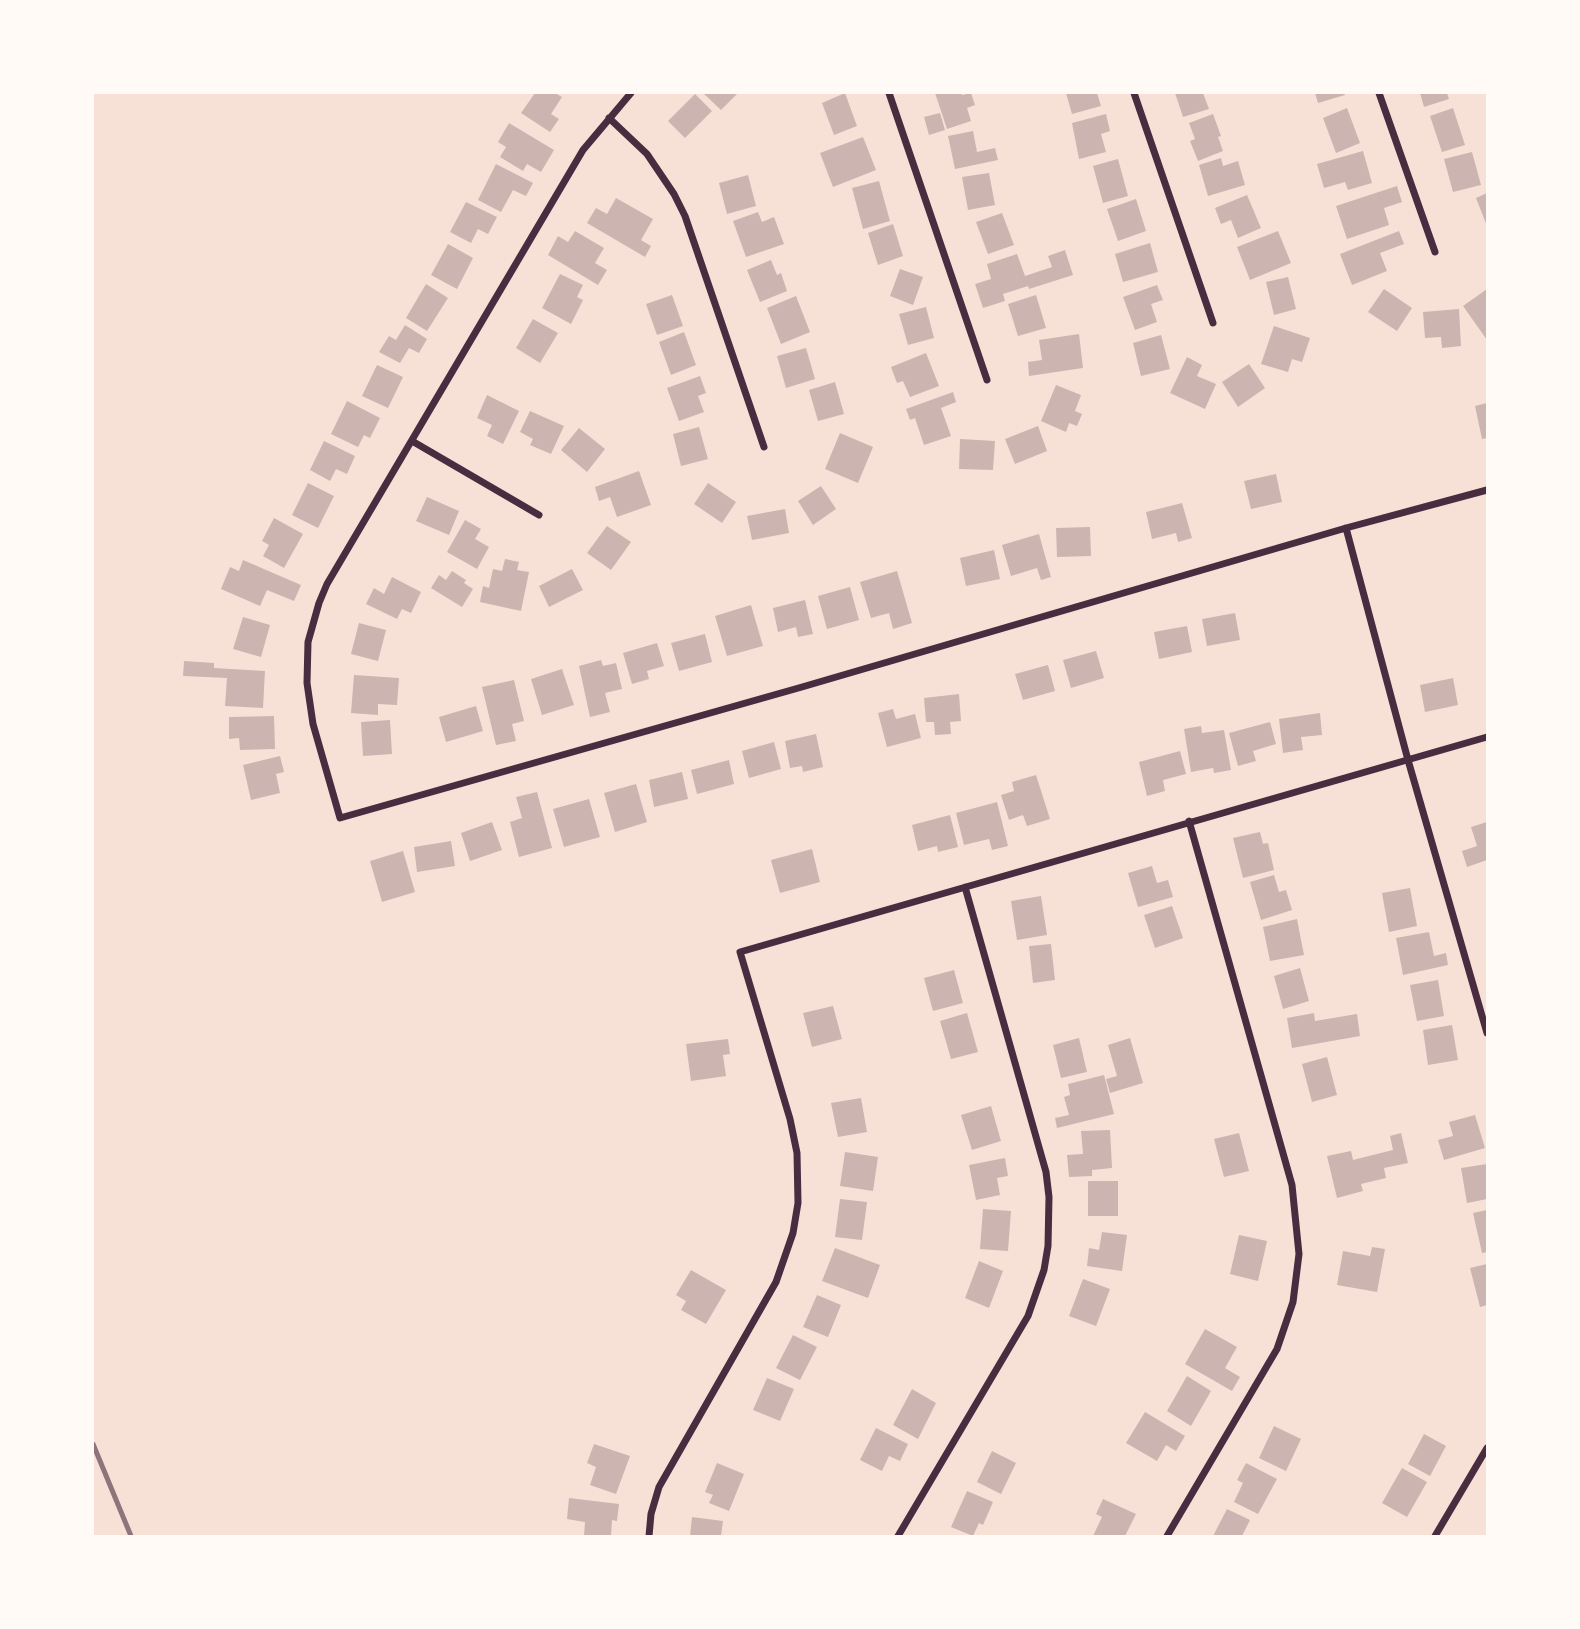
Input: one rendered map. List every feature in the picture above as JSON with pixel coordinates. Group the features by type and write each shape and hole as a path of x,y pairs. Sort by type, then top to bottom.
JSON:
{"street":[{"path":"631,93 583,150 327,584 308,642 306,663 309,704 340,818 1346,528 1487,490"},
{"path":"889,93 987,380"},
{"path":"1134,93 1213,323"},
{"path":"1379,93 1435,252"},
{"path":"609,118 631,137 655,164 685,216 764,447"},
{"path":"412,441 539,515"},
{"path":"1346,528 1408,760 1487,1033"},
{"path":"649,1536 651,1514 659,1487 776,1282 795,1223 798,1203 797,1153 790,1119 740,952 1487,737"},
{"path":"1167,1536 1277,1349 1293,1303 1299,1254 1292,1185 1189,821"},
{"path":"898,1536 1028,1316 1044,1270 1048,1246 1049,1197 1046,1172 965,887"},
{"path":"1435,1536 1487,1448"}],"building":[{"path":"535,93 555,93 562,97 551,114 559,119 550,132 521,113"},
{"path":"703,93 738,93 721,110"},
{"path":"845,93 857,126 834,135 822,103"},
{"path":"935,93 971,93 975,105 967,108 971,121 947,129"},
{"path":"1066,93 1097,93 1101,106 1072,114"},
{"path":"1175,93 1203,93 1209,109 1183,117"},
{"path":"1315,93 1344,93 1345,95 1318,103"},
{"path":"1420,93 1447,93 1449,99 1424,107"},
{"path":"695,94 712,111 685,138 668,121"},
{"path":"1347,108 1360,143 1336,153 1323,118"},
{"path":"1453,108 1465,145 1442,152 1430,116"},
{"path":"940,113 945,130 929,135 924,117"},
{"path":"1106,114 1110,131 1101,134 1106,152 1079,159 1072,123"},
{"path":"1213,114 1223,151 1198,161 1190,141 1195,139 1189,123"},
{"path":"509,123 554,150 541,172 527,164 523,171 500,157 506,147 498,142"},
{"path":"973,131 977,152 995,148 998,160 955,169 948,136"},
{"path":"863,137 876,170 833,187 820,153"},
{"path":"1363,151 1372,183 1348,190 1345,182 1324,188 1317,164"},
{"path":"1472,152 1481,185 1453,192 1444,159"},
{"path":"1221,158 1223,166 1238,161 1245,185 1208,196 1199,165"},
{"path":"1118,159 1128,196 1103,203 1093,166"},
{"path":"496,164 533,183 526,196 513,190 501,212 478,200"},
{"path":"989,173 995,205 968,210 962,177"},
{"path":"748,175 756,206 727,214 719,183"},
{"path":"879,181 890,221 863,229 852,188"},
{"path":"1397,186 1402,202 1384,208 1389,225 1347,239 1336,206"},
{"path":"1487,193 1487,226 1476,198"},
{"path":"1247,195 1261,228 1238,238 1231,220 1221,224 1215,208"},
{"path":"616,198 653,219 641,240 651,246 645,257 587,223 596,208 607,214"},
{"path":"1136,199 1146,231 1118,241 1107,209"},
{"path":"466,202 497,217 488,234 478,229 471,243 450,232"},
{"path":"758,212 762,222 774,217 784,244 746,257 733,221"},
{"path":"1002,213 1014,245 988,254 976,222"},
{"path":"893,224 903,256 878,265 868,233"},
{"path":"575,231 604,248 595,263 607,270 598,285 548,255 558,236 568,242"},
{"path":"1278,231 1291,263 1250,280 1237,247"},
{"path":"1399,231 1404,244 1380,253 1387,271 1352,285 1340,254"},
{"path":"1150,243 1158,272 1123,282 1115,254"},
{"path":"448,244 473,258 457,289 431,275"},
{"path":"1065,250 1073,275 1003,294 1005,301 983,308 975,284 991,279 987,264 1017,254 1025,276 1052,267 1048,256"},
{"path":"771,260 777,275 781,273 787,291 760,302 747,270"},
{"path":"900,269 923,277 913,305 890,296"},
{"path":"560,274 583,285 577,297 583,300 571,324 542,308"},
{"path":"1288,277 1296,309 1274,315 1266,282"},
{"path":"426,284 448,298 427,331 406,318"},
{"path":"1157,285 1163,300 1151,304 1157,322 1135,330 1123,297"},
{"path":"1384,289 1412,308 1397,331 1368,312"},
{"path":"1487,289 1487,340 1463,306"},
{"path":"672,295 683,326 657,335 646,304"},
{"path":"1036,295 1046,328 1018,336 1008,304"},
{"path":"796,296 810,332 781,344 767,308"},
{"path":"926,307 934,338 908,345 899,314"},
{"path":"1459,309 1461,346 1442,348 1441,337 1425,338 1423,312"},
{"path":"533,319 558,333 540,363 516,348"},
{"path":"405,325 427,339 419,353 409,348 400,363 379,352 389,336 396,340"},
{"path":"1274,326 1310,338 1302,362 1292,359 1288,372 1261,364"},
{"path":"684,332 696,365 671,375 659,342"},
{"path":"1079,334 1083,368 1029,376 1028,362 1042,360 1039,340"},
{"path":"1161,335 1170,369 1141,376 1133,343"},
{"path":"806,348 815,379 786,388 777,356"},
{"path":"926,353 939,386 910,397 903,381 897,383 891,367"},
{"path":"1187,357 1202,365 1197,376 1216,384 1205,409 1170,393"},
{"path":"1249,364 1265,388 1238,407 1222,382"},
{"path":"377,365 403,377 388,408 362,396"},
{"path":"700,376 706,393 698,396 704,412 679,421 667,388"},
{"path":"835,382 844,414 818,421 809,390"},
{"path":"1056,385 1081,395 1075,411 1082,414 1077,426 1069,423 1066,432 1041,421"},
{"path":"953,392 956,402 941,408 951,436 924,445 915,418 910,420 906,409"},
{"path":"487,395 519,411 503,444 487,436 492,425 477,418"},
{"path":"347,401 380,418 370,438 364,435 358,447 331,434"},
{"path":"1487,403 1487,438 1482,439 1475,406"},
{"path":"530,411 564,426 551,454 530,445 533,439 520,432"},
{"path":"1038,426 1047,451 1015,464 1005,439"},
{"path":"699,427 708,459 681,466 673,434"},
{"path":"579,428 605,449 587,472 561,450"},
{"path":"840,433 873,447 858,483 825,469"},
{"path":"960,439 995,441 993,470 959,469"},
{"path":"324,441 355,456 347,474 336,469 330,481 310,470"},
{"path":"639,471 651,505 617,517 610,497 599,501 595,487"},
{"path":"1276,474 1282,502 1251,509 1244,481"},
{"path":"308,483 334,496 318,528 292,515"},
{"path":"708,483 736,502 722,523 694,504"},
{"path":"821,486 836,509 813,525 798,501"},
{"path":"427,497 459,511 449,535 416,521"},
{"path":"1182,503 1192,538 1178,542 1176,533 1152,539 1146,512"},
{"path":"785,509 789,533 752,540 747,516"},
{"path":"274,518 303,534 284,568 263,556 269,545 262,541"},
{"path":"465,520 481,529 475,539 489,547 477,569 447,552"},
{"path":"607,526 631,542 611,570 587,553"},
{"path":"1090,527 1091,556 1057,557 1056,528"},
{"path":"1039,534 1051,577 1041,580 1037,568 1011,576 1002,545"},
{"path":"994,550 1000,579 966,586 960,558"},
{"path":"505,559 519,562 517,570 529,572 521,611 480,602 483,586 489,588 493,569 502,571"},
{"path":"243,560 301,585 294,601 267,590 260,606 221,589 230,567 239,571"},
{"path":"572,569 583,590 549,607 539,586"},
{"path":"452,571 466,580 464,583 473,589 462,607 431,588 439,575 446,580"},
{"path":"897,571 912,623 893,629 889,613 871,618 860,582"},
{"path":"392,577 421,592 411,613 402,609 397,619 366,604 374,588 384,594"},
{"path":"850,587 859,620 827,629 818,596"},
{"path":"805,600 813,634 798,637 796,627 778,632 773,608"},
{"path":"751,605 763,646 727,656 715,616"},
{"path":"1235,613 1240,640 1207,646 1202,619"},
{"path":"243,617 270,625 261,657 233,649"},
{"path":"359,623 386,630 378,661 351,654"},
{"path":"1187,626 1192,652 1159,659 1154,632"},
{"path":"705,634 712,662 679,671 671,643"},
{"path":"657,643 664,666 647,671 649,679 632,684 623,653"},
{"path":"1096,651 1104,678 1071,688 1063,660"},
{"path":"601,660 603,666 616,663 622,689 605,693 610,712 590,717 579,666"},
{"path":"184,661 214,663 214,668 265,671 263,708 225,706 227,678 183,676"},
{"path":"1048,665 1055,691 1023,700 1015,674"},
{"path":"562,669 574,705 542,715 531,679"},
{"path":"354,675 399,678 397,705 378,704 378,715 351,713"},
{"path":"1453,678 1458,705 1425,712 1420,685"},
{"path":"514,680 524,721 512,724 516,741 496,745 482,687"},
{"path":"959,694 961,721 950,722 951,734 935,735 934,722 926,722 924,698"},
{"path":"476,706 483,731 446,742 439,717"},
{"path":"893,709 896,719 915,714 921,738 887,747 878,713"},
{"path":"1320,713 1322,735 1301,737 1303,750 1283,753 1279,719"},
{"path":"274,716 275,749 240,750 239,738 229,739 229,717"},
{"path":"390,720 392,754 363,756 361,722"},
{"path":"1270,722 1276,744 1253,751 1256,761 1238,766 1229,733"},
{"path":"1201,726 1202,733 1224,730 1231,770 1214,773 1213,768 1191,772 1184,729"},
{"path":"816,734 823,767 803,772 802,766 790,768 785,741"},
{"path":"774,742 781,769 749,778 742,751"},
{"path":"1180,751 1186,774 1163,780 1165,791 1147,796 1139,762"},
{"path":"280,756 284,772 276,774 280,793 251,800 243,765"},
{"path":"729,760 734,784 697,794 691,770"},
{"path":"682,772 688,799 654,807 649,780"},
{"path":"1036,775 1050,819 1027,826 1023,815 1009,820 1001,795 1014,791 1012,782"},
{"path":"636,784 647,822 615,832 604,793"},
{"path":"537,792 552,848 519,857 510,822 522,818 516,797"},
{"path":"589,799 600,837 564,847 553,809"},
{"path":"997,802 1008,846 992,850 989,839 964,845 956,813"},
{"path":"950,815 958,847 938,852 937,846 918,851 912,825"},
{"path":"492,822 502,850 470,861 461,833"},
{"path":"1487,822 1487,860 1467,867 1462,851 1477,846 1471,827"},
{"path":"1260,832 1263,844 1268,843 1274,870 1243,878 1233,838"},
{"path":"451,841 455,866 417,872 414,847"},
{"path":"812,849 820,882 780,893 771,860"},
{"path":"403,851 415,892 382,902 370,861"},
{"path":"1152,866 1157,883 1168,880 1173,897 1138,907 1128,873"},
{"path":"1274,875 1279,892 1286,890 1292,910 1261,920 1250,882"},
{"path":"1410,888 1417,926 1389,932 1382,893"},
{"path":"1041,896 1047,935 1017,940 1011,901"},
{"path":"1172,906 1183,938 1155,948 1144,915"},
{"path":"1297,919 1304,955 1270,961 1263,927"},
{"path":"1429,932 1434,956 1446,953 1448,965 1403,975 1396,938"},
{"path":"1051,944 1055,980 1033,983 1029,946"},
{"path":"1300,968 1309,1001 1283,1009 1274,976"},
{"path":"954,970 963,1003 933,1011 924,978"},
{"path":"1438,980 1444,1016 1417,1021 1410,985"},
{"path":"833,1006 842,1039 812,1047 803,1013"},
{"path":"967,1013 978,1052 951,1059 940,1021"},
{"path":"1314,1013 1315,1021 1357,1014 1360,1036 1292,1048 1287,1018"},
{"path":"1452,1025 1458,1060 1428,1065 1423,1030"},
{"path":"1079,1038 1087,1072 1061,1078 1053,1045"},
{"path":"1130,1038 1143,1083 1110,1093 1106,1079 1117,1076 1108,1045"},
{"path":"728,1039 730,1054 723,1055 726,1076 691,1081 686,1044"},
{"path":"1327,1057 1337,1095 1312,1102 1302,1064"},
{"path":"1104,1075 1114,1114 1057,1128 1055,1118 1069,1115 1064,1097 1070,1095 1068,1084"},
{"path":"861,1098 867,1132 838,1137 831,1103"},
{"path":"991,1106 1001,1141 972,1150 961,1115"},
{"path":"1475,1115 1485,1148 1444,1160 1438,1140 1453,1136 1449,1122"},
{"path":"1110,1130 1112,1168 1092,1170 1092,1176 1069,1177 1067,1155 1083,1154 1081,1131"},
{"path":"1239,1133 1249,1171 1224,1177 1214,1139"},
{"path":"1401,1133 1408,1163 1384,1168 1386,1178 1361,1184 1363,1191 1337,1198 1327,1156 1351,1151 1353,1160 1393,1150 1390,1136"},
{"path":"845,1152 878,1157 873,1191 840,1186"},
{"path":"1005,1158 1008,1176 997,1178 1000,1195 976,1200 969,1165"},
{"path":"1487,1164 1487,1199 1467,1203 1461,1168"},
{"path":"1088,1181 1118,1181 1118,1216 1088,1216"},
{"path":"840,1199 867,1202 862,1240 835,1237"},
{"path":"983,1209 1011,1211 1008,1251 980,1249"},
{"path":"1487,1210 1487,1252 1482,1253 1473,1213"},
{"path":"1102,1232 1127,1235 1122,1271 1087,1266 1089,1248 1099,1250"},
{"path":"1239,1235 1267,1241 1258,1281 1230,1274"},
{"path":"1372,1247 1385,1249 1377,1292 1337,1285 1343,1251 1370,1256"},
{"path":"835,1248 880,1265 868,1298 822,1281"},
{"path":"979,1261 1003,1271 989,1308 965,1298"},
{"path":"1487,1264 1487,1305 1480,1307 1470,1268"},
{"path":"691,1270 726,1290 706,1324 681,1310 686,1301 676,1295"},
{"path":"1083,1279 1110,1289 1096,1326 1069,1316"},
{"path":"817,1295 841,1305 828,1337 803,1327"},
{"path":"1205,1329 1237,1347 1225,1368 1240,1377 1232,1391 1185,1364"},
{"path":"793,1335 817,1347 800,1380 776,1368"},
{"path":"1187,1376 1211,1391 1191,1426 1167,1411"},
{"path":"767,1378 794,1389 780,1421 753,1410"},
{"path":"912,1389 936,1403 918,1439 893,1425"},
{"path":"1145,1412 1185,1436 1176,1451 1166,1445 1157,1461 1126,1443"},
{"path":"1274,1426 1301,1439 1286,1471 1259,1458"},
{"path":"876,1428 908,1444 900,1461 889,1456 882,1471 860,1460"},
{"path":"1424,1434 1446,1446 1430,1476 1408,1464"},
{"path":"594,1444 630,1456 616,1494 590,1485 596,1467 587,1463"},
{"path":"992,1451 1016,1463 1001,1494 977,1482"},
{"path":"717,1463 744,1474 729,1511 709,1503 713,1495 705,1492"},
{"path":"1246,1463 1277,1479 1258,1514 1234,1502 1243,1483 1237,1480"},
{"path":"1402,1468 1427,1482 1407,1517 1382,1503"},
{"path":"967,1491 993,1502 983,1525 979,1523 973,1536 951,1527"},
{"path":"569,1498 619,1504 617,1521 612,1520 611,1536 584,1536 585,1522 567,1519"},
{"path":"1103,1499 1136,1514 1125,1536 1093,1536 1102,1517 1096,1514"},
{"path":"1227,1509 1250,1520 1242,1536 1213,1536"},
{"path":"692,1517 723,1521 721,1536 690,1536"}],"railway":[{"path":"93,1444 131,1536"}]}
